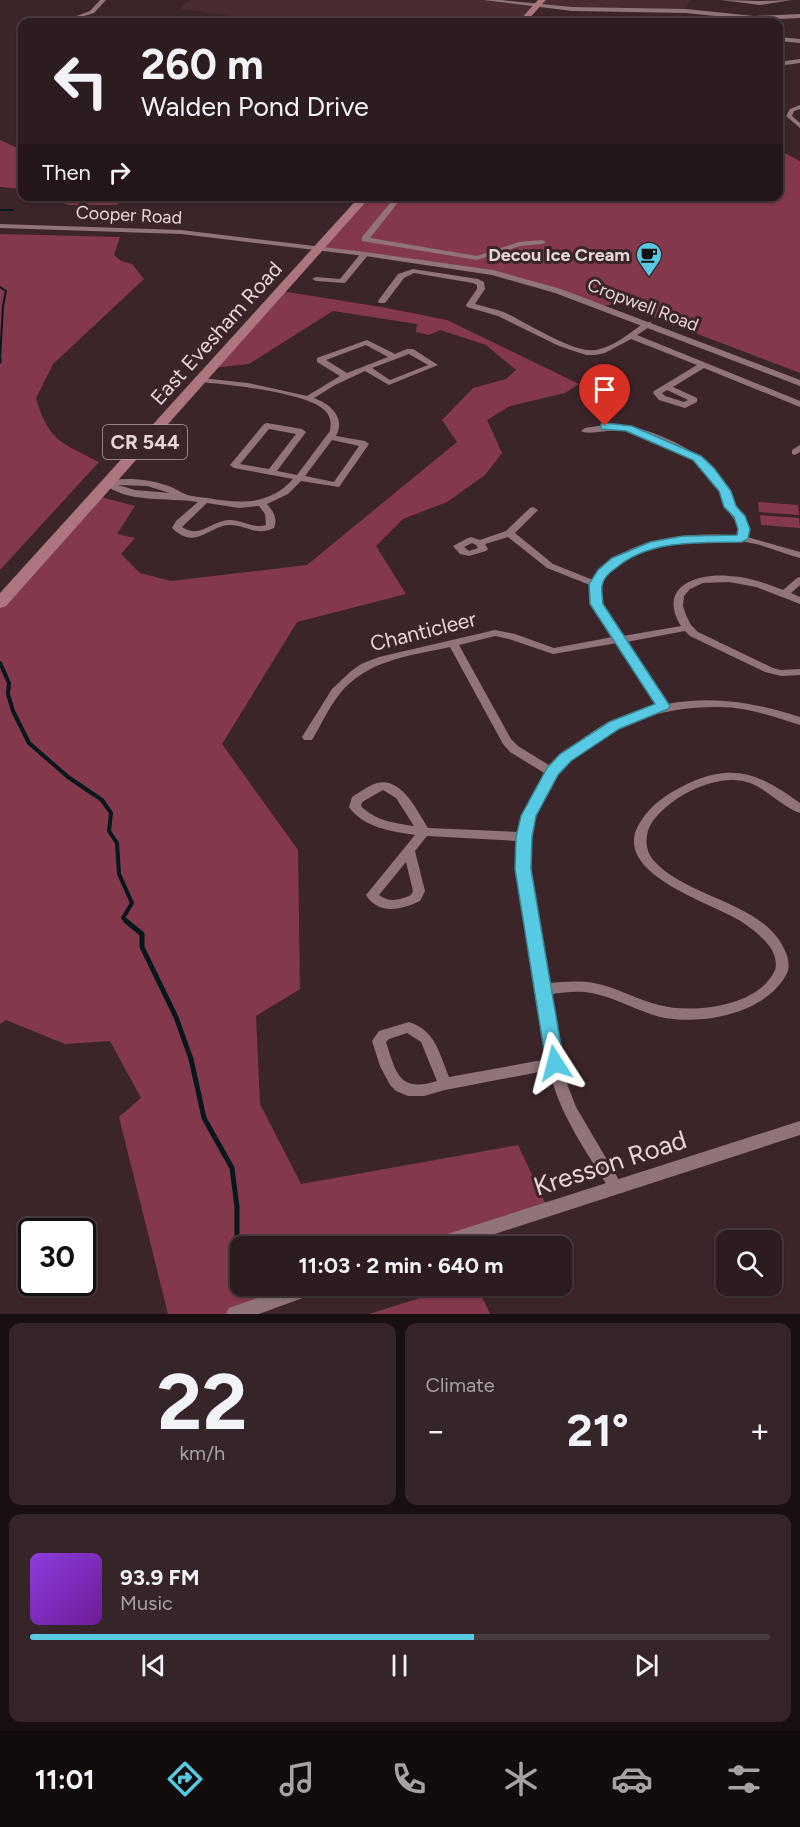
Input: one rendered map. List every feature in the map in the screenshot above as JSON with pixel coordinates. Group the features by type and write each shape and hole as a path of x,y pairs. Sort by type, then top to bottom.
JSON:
{"main road":[{"path":"526,18 540,3"},
{"name":"East Evesham Road","path":"0,603 362,201"}],"street":[{"path":"76,18 92,12 103,0"},
{"path":"486,0 540,3 586,9 693,9 754,18 800,16"},
{"path":"724,0 760,3 789,0"},
{"path":"783,39 800,41"},
{"path":"783,63 800,61"},
{"path":"800,106 792,110 789,116 800,126"},
{"path":"396,201 365,239 477,258 519,244 542,242"},
{"name":"Cooper Road","path":"0,226 181,232 257,241"},
{"name":"Cropwell Road","path":"257,241 462,268 520,279 648,324 800,383"},
{"path":"316,279 342,281 365,254"},
{"path":"382,301 400,276 413,271 481,284 481,289 470,305 500,314 580,351 595,353 631,336 648,324"},
{"path":"631,336 800,404"},
{"path":"346,376 320,360 367,342 394,357"},
{"path":"309,398 326,385 346,376 366,368 394,357 410,351 434,365 389,383 366,368"},
{"path":"667,387 703,365"},
{"path":"108,483 117,489 168,498 183,497 248,505 283,493 298,478 334,430 333,416 321,403 309,398 201,380"},
{"path":"270,472 302,432 267,426 234,465 336,485 365,444 329,437"},
{"path":"585,431 605,426 628,428 697,458 710,470 725,491 730,507 739,516 744,529 742,539"},
{"path":"204,501 179,523 177,528 190,535 198,535 224,523 239,523 259,531 267,529 271,526 270,513 260,502"},
{"path":"480,543 509,533 533,510"},
{"path":"509,533 550,566 595,584"},
{"path":"663,706 597,604 595,584 602,573 616,561 655,544 683,539 742,539 800,555"},
{"path":"800,601 746,582 724,579 695,582 685,588 679,596 681,616 686,628 693,634 770,670 781,673 800,672"},
{"path":"785,594 800,580"},
{"name":"Chanticleer","path":"308,737 332,693 367,665 379,660 495,633 511,636 553,651 686,628"},
{"path":"453,643 507,741 514,749 552,772"},
{"path":"616,1187 570,1109 559,1081 523,869 524,837 528,816 552,772 566,757 587,741 635,715 663,706 714,702 749,706 800,721"},
{"path":"544,988 593,988 669,1013 697,1014 730,1007 758,996 773,983 782,971 783,961 778,947 767,933 752,921 659,874 645,862 640,850 641,833 647,819 674,795 714,777 732,775 750,777 765,784 800,809"},
{"path":"424,832 400,795 386,786 378,787 356,800 355,807 359,812 377,823 424,832 524,837"},
{"path":"410,850 419,891 416,898 398,904 381,903 374,899 372,895 424,832"},
{"path":"445,1084 426,1038 413,1028 409,1027 384,1035 379,1041 389,1073 397,1084 414,1092 555,1063"},
{"name":"Kresson Road","path":"466,1236 800,1128"},
{"path":"235,1314 286,1296"}],"shaded area":[{"path":"190,0 486,0 537,5 542,0 690,0 683,11 538,5 526,18 251,18 178,9"},
{"path":"0,140 18,148 18,189 0,187"},
{"path":"783,152 800,161 800,373 619,304 600,306 520,279 320,248 362,201 783,201"},
{"path":"58,201 122,201 116,205 69,205"},
{"path":"0,234 120,237 114,255 121,261 132,264 144,279 53,364 36,398 46,424 58,439 99,462 0,570"},
{"path":"281,291 447,320 579,384 565,393 510,406 487,420 502,453 485,475 447,502 403,519 376,546 406,594 297,622 222,744 298,850 300,989 256,1016 260,1104 301,1184 518,1145 549,1211 468,1236 230,1236 230,1296 285,1296 235,1314 168,1314 119,1117 141,1098 110,1041 65,1044 6,1020 0,1024 0,603 97,496 135,506 117,534 135,538 121,554 140,573 171,581 307,565 457,442 442,420 473,388 506,379 516,370 486,345 440,330 429,335 416,332 417,324 333,311 249,364 212,368"},
{"path":"758,502 798,505 799,515 759,512"},
{"path":"760,515 799,518 800,528 761,525"},
{"path":"426,1296 482,1296 490,1314 369,1314"}],"waterway":[{"path":"0,210 13,210"},
{"path":"0,287 6,291 0,359"},
{"path":"0,663 9,683 8,694 13,711 29,743 68,777 102,800 111,813 109,831 117,843 119,874 132,903 123,918 128,922"},
{"path":"126,921 142,934 142,947 176,1017 191,1059 204,1118 232,1168 237,1207 237,1236"}],"place":[{"name":"Decou Ice Cream","path":"649,278"}],"route":[{"path":"555,1063 523,869 524,837 528,816 552,772 566,757 614,725 663,706 597,604 595,584 602,573 616,561 632,552 655,544 683,539 742,539 744,529 739,516 730,507 725,491 710,470 697,458 628,428 605,426"}]}
